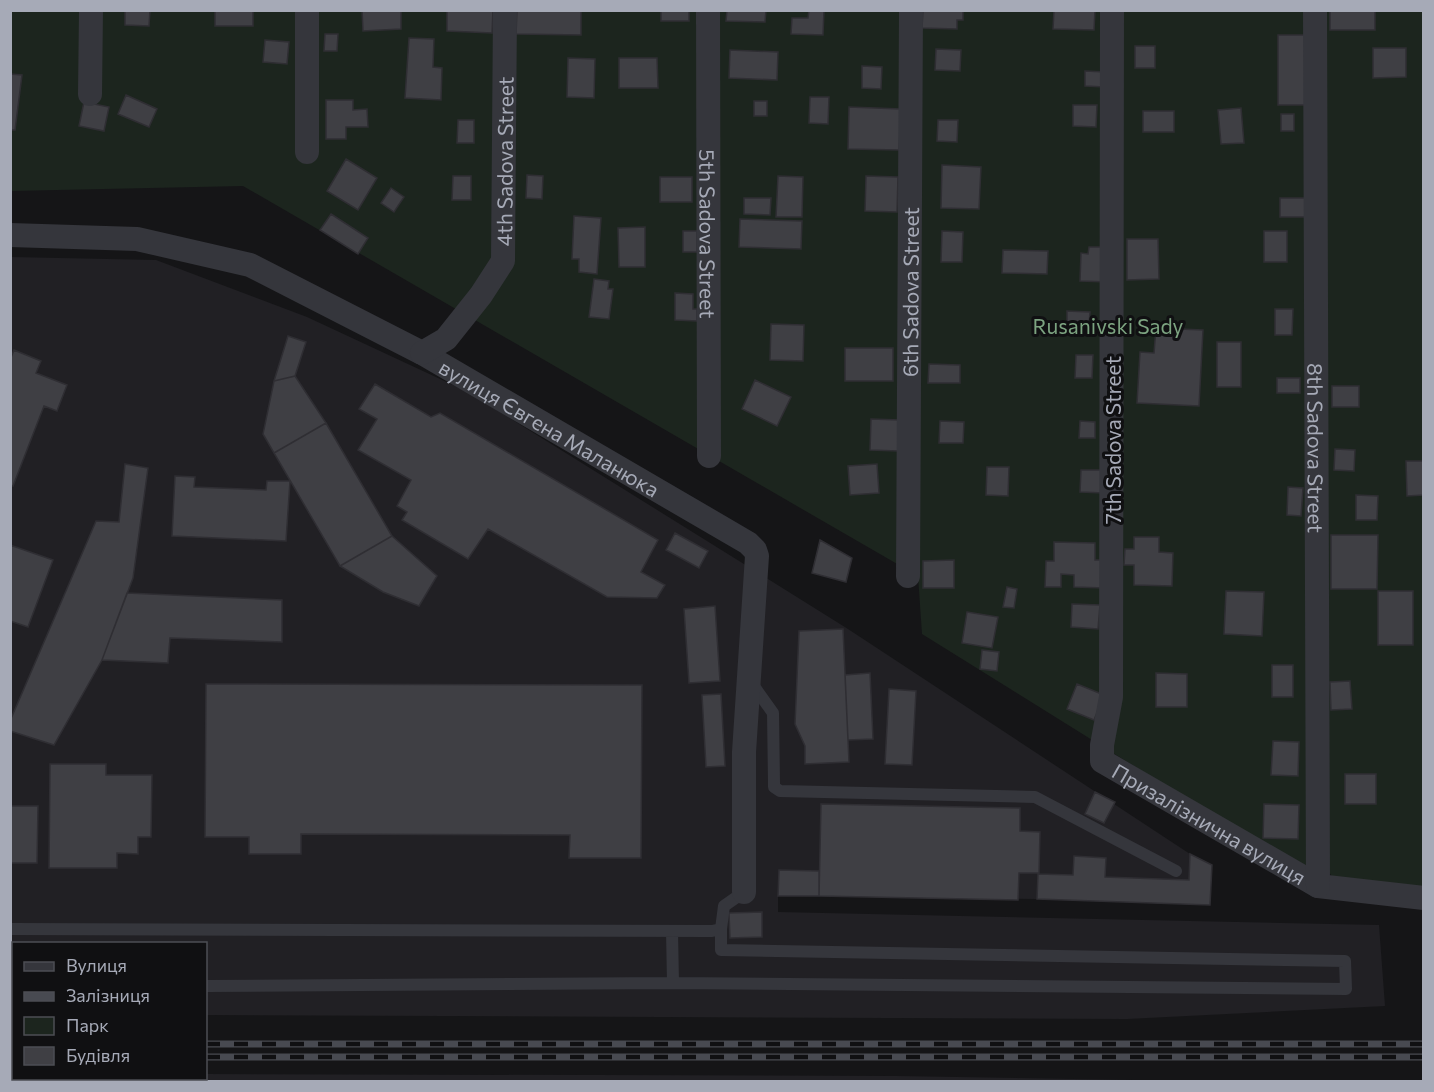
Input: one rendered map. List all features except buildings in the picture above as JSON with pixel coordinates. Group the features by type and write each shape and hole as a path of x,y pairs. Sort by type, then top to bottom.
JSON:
{"street":[{"path":"90,94 92,10"},
{"path":"307,10 307,152"},
{"name":"4th Sadova Street","path":"422,353 446,339 481,295 503,261 505,10"},
{"name":"5th Sadova Street","path":"708,10 709,456"},
{"name":"6th Sadova Street","path":"908,576 911,10"},
{"name":"7th Sadova Street","path":"1102,761 1102,746 1112,697 1112,10"},
{"name":"8th Sadova Street","path":"1315,10 1318,886"},
{"name":"вулиця Євгена Маланюка","path":"10,235 137,239 250,265 422,353 748,543 757,556 744,752 744,892"},
{"name":"Призалізнична вулиця","path":"1102,761 1318,886 1424,898"}],"lane":[{"path":"749,678 773,714 774,787 780,791 1035,797 1176,871"},
{"path":"207,986 673,983 1346,989 1345,961 721,950 724,906 744,892"},
{"path":"10,929 672,931 721,929"},
{"path":"672,931 673,983"}],"shaded area":[{"path":"11,257 156,260 307,317 468,392 848,629 1190,854 1212,865 1210,905 1037,899 778,896 778,912 1379,925 1385,1006 1127,1019 207,1015 207,942 12,942 11,1014"},
{"path":"10,1074 12,1074 12,1080 207,1080 207,1074 897,1076 1191,1081 11,1082"}],"green space":[{"name":"Rusanivski Sady","path":"10,11 1423,11 1423,887 1333,878 1327,869 1296,867 922,634 918,576 243,186 11,191"}],"railway":[{"path":"207,1044 1424,1044"},
{"path":"207,1057 1424,1057"},
{"path":"51,1080 133,1082"}]}
